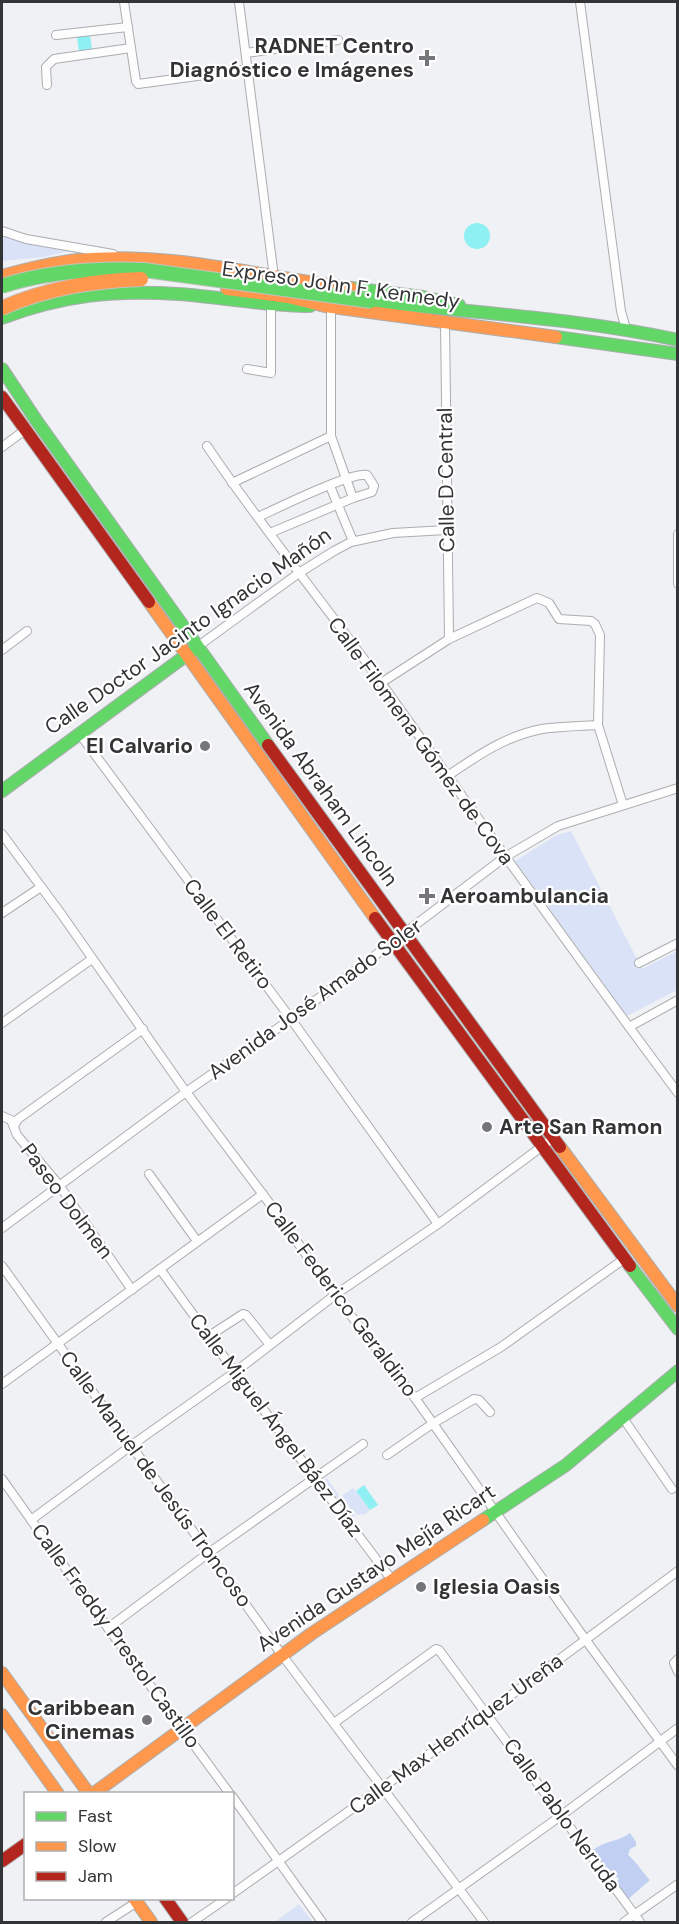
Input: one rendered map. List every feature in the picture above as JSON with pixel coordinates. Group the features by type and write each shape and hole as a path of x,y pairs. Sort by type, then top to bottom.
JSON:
{"main road":[{"path":"2,266 107,257 152,260 431,297 480,311"},
{"path":"2,276 66,260"},
{"name":"Expreso John F. Kennedy","path":"2,286 40,275 66,271 96,268 128,269 426,308 480,311 626,329 678,340"},
{"path":"24,269 10,278 9,288 14,300 25,304 95,294 137,291 271,304 328,306"},
{"name":"Expreso John F. Kennedy","path":"3,316 52,290 101,280 141,279 288,297 328,306 678,354"},
{"path":"3,316 43,302"},
{"path":"641,331 678,333"},
{"name":"Avenida Abraham Lincoln","path":"2,369 192,651"},
{"name":"Avenida Abraham Lincoln","path":"2,397 192,651 547,1143 624,1259 678,1329"},
{"name":"Calle Doctor Jacinto Ignacio Mañón","path":"2,791 192,651"},
{"name":"Avenida Abraham Lincoln","path":"547,1143 678,1306"},
{"name":"Avenida Gustavo Mejía Ricart","path":"94,1792 282,1655 566,1465 678,1371"},
{"path":"2,1673 90,1792"},
{"path":"2,1715 57,1792"},
{"path":"2,1861 24,1845"},
{"path":"135,1900 152,1923"},
{"path":"166,1900 182,1923"}],"street":[{"path":"124,2 138,84 249,69"},
{"path":"239,2 274,277"},
{"path":"580,2 621,311 626,329"},
{"path":"56,35 128,27"},
{"path":"246,53 338,40"},
{"path":"47,85 46,67 54,59 131,48"},
{"path":"2,231 26,239 152,260"},
{"path":"247,369 271,373 271,304"},
{"path":"328,306 331,436 353,498"},
{"name":"Calle D Central","path":"444,321 449,639"},
{"path":"2,447 25,430"},
{"path":"232,483 331,436"},
{"name":"Calle Filomena Gómez de Cova","path":"207,446 232,483 381,682 446,777 677,1093"},
{"path":"258,517 345,479 363,474 371,478 374,486 372,492 270,533"},
{"path":"330,486 353,541"},
{"name":"Calle Doctor Jacinto Ignacio Mañón","path":"192,651 334,550 353,541 393,533 447,530"},
{"path":"678,534 678,584"},
{"path":"381,682 449,639 537,598 549,603 559,619 591,621 600,635 598,725 623,805"},
{"path":"2,650 27,631"},
{"path":"446,777 490,747 521,734 544,728 598,725"},
{"name":"Calle El Retiro","path":"79,733 291,1019 438,1224"},
{"name":"Avenida José Amado Soler","path":"2,1228 186,1092 291,1019 505,857 558,826 678,788"},
{"name":"Calle Federico Geraldino","path":"2,834 186,1092 335,1295 415,1398 585,1639 678,1766"},
{"path":"2,913 41,887"},
{"path":"639,963 678,943"},
{"path":"2,1023 92,959"},
{"path":"629,1027 678,1000"},
{"name":"Paseo Dolmen","path":"132,1290 58,1185 16,1135 14,1126 18,1119 143,1029"},
{"path":"2,1116 11,1120 14,1126"},
{"path":"31,1520 235,1372 335,1295 438,1224 547,1143"},
{"path":"149,1174 197,1241"},
{"path":"2,1384 263,1194"},
{"path":"415,1398 501,1347 624,1259"},
{"name":"Calle Manuel de Jesús Troncoso","path":"2,1266 282,1655 384,1787 484,1923"},
{"name":"Calle Miguel Ángel Báez Díaz","path":"160,1269 392,1580"},
{"path":"209,1336 243,1314 270,1345"},
{"path":"387,1455 474,1399 479,1400 490,1412"},
{"path":"622,1418 672,1488"},
{"path":"108,1628 210,1552 363,1444"},
{"name":"Calle Freddy Prestol Castillo","path":"2,1479 229,1792"},
{"name":"Calle Max Henríquez Ureña","path":"234,1893 487,1713 678,1571"},
{"name":"Calle Pablo Neruda","path":"334,1723 436,1650 440,1651 637,1919"},
{"path":"678,1659 674,1663 678,1672"},
{"path":"412,1923 678,1728"},
{"name":"Calle Freddy Prestol Castillo","path":"234,1799 322,1923"},
{"path":"624,1923 637,1919 678,1884"},
{"path":"106,1923 135,1900"},
{"path":"192,1923 226,1900"}],"shaded area":[{"path":"90,35 92,50 79,52 77,37"},
{"path":"477,223 486,227 490,236 486,245 477,249 468,245 464,236 468,227"},
{"path":"2,233 72,249 44,257 2,261"},
{"path":"571,831 642,969 677,951 677,990 627,1016 515,861 557,835"},
{"path":"327,1478 340,1497 353,1488 370,1510 359,1515 352,1510 355,1515 352,1517 346,1510 350,1507 341,1498 338,1499 324,1480"},
{"path":"364,1485 378,1505 370,1510 356,1491"},
{"path":"630,1833 636,1846 630,1849 628,1855 650,1880 627,1900 614,1884 619,1879 591,1852 601,1845"},
{"path":"299,1904 313,1922 275,1922"}],"traffic: fast":[{"path":"2,286 37,277 72,272 144,270 371,301"},
{"path":"351,288 423,297 459,305"},
{"path":"2,318 67,299 132,293 178,294 277,305 310,306"},
{"path":"371,301 564,321 678,340"},
{"path":"556,337 678,354"},
{"path":"2,369 268,745"},
{"path":"2,791 192,651"},
{"path":"630,1266 678,1329"},
{"path":"483,1520 566,1465 678,1371"}],"traffic: slow":[{"path":"2,276 40,266 78,260 146,259 215,266 351,288"},
{"path":"2,308 36,295 70,287 141,279"},
{"path":"227,289 288,297 325,306 556,337"},
{"path":"149,602 375,918"},
{"path":"560,1147 678,1306"},
{"path":"96,1792 311,1634 483,1520"},
{"path":"2,1673 88,1792"},
{"path":"2,1715 57,1792"},
{"path":"135,1900 151,1922"}],"traffic: jam":[{"path":"2,397 149,602"},
{"path":"268,745 560,1147"},
{"path":"375,918 630,1266"},
{"path":"2,1861 24,1845"},
{"path":"166,1900 182,1922"}],"place":[{"name":"RADNET Centro Diagnóstico e Imágenes","path":"427,58"},
{"name":"El Calvario","path":"205,746"},
{"name":"Aeroambulancia","path":"427,896"},
{"name":"Arte San Ramon","path":"487,1127"},
{"name":"Iglesia Oasis","path":"421,1587"},
{"name":"Caribbean Cinemas","path":"147,1720"}]}
